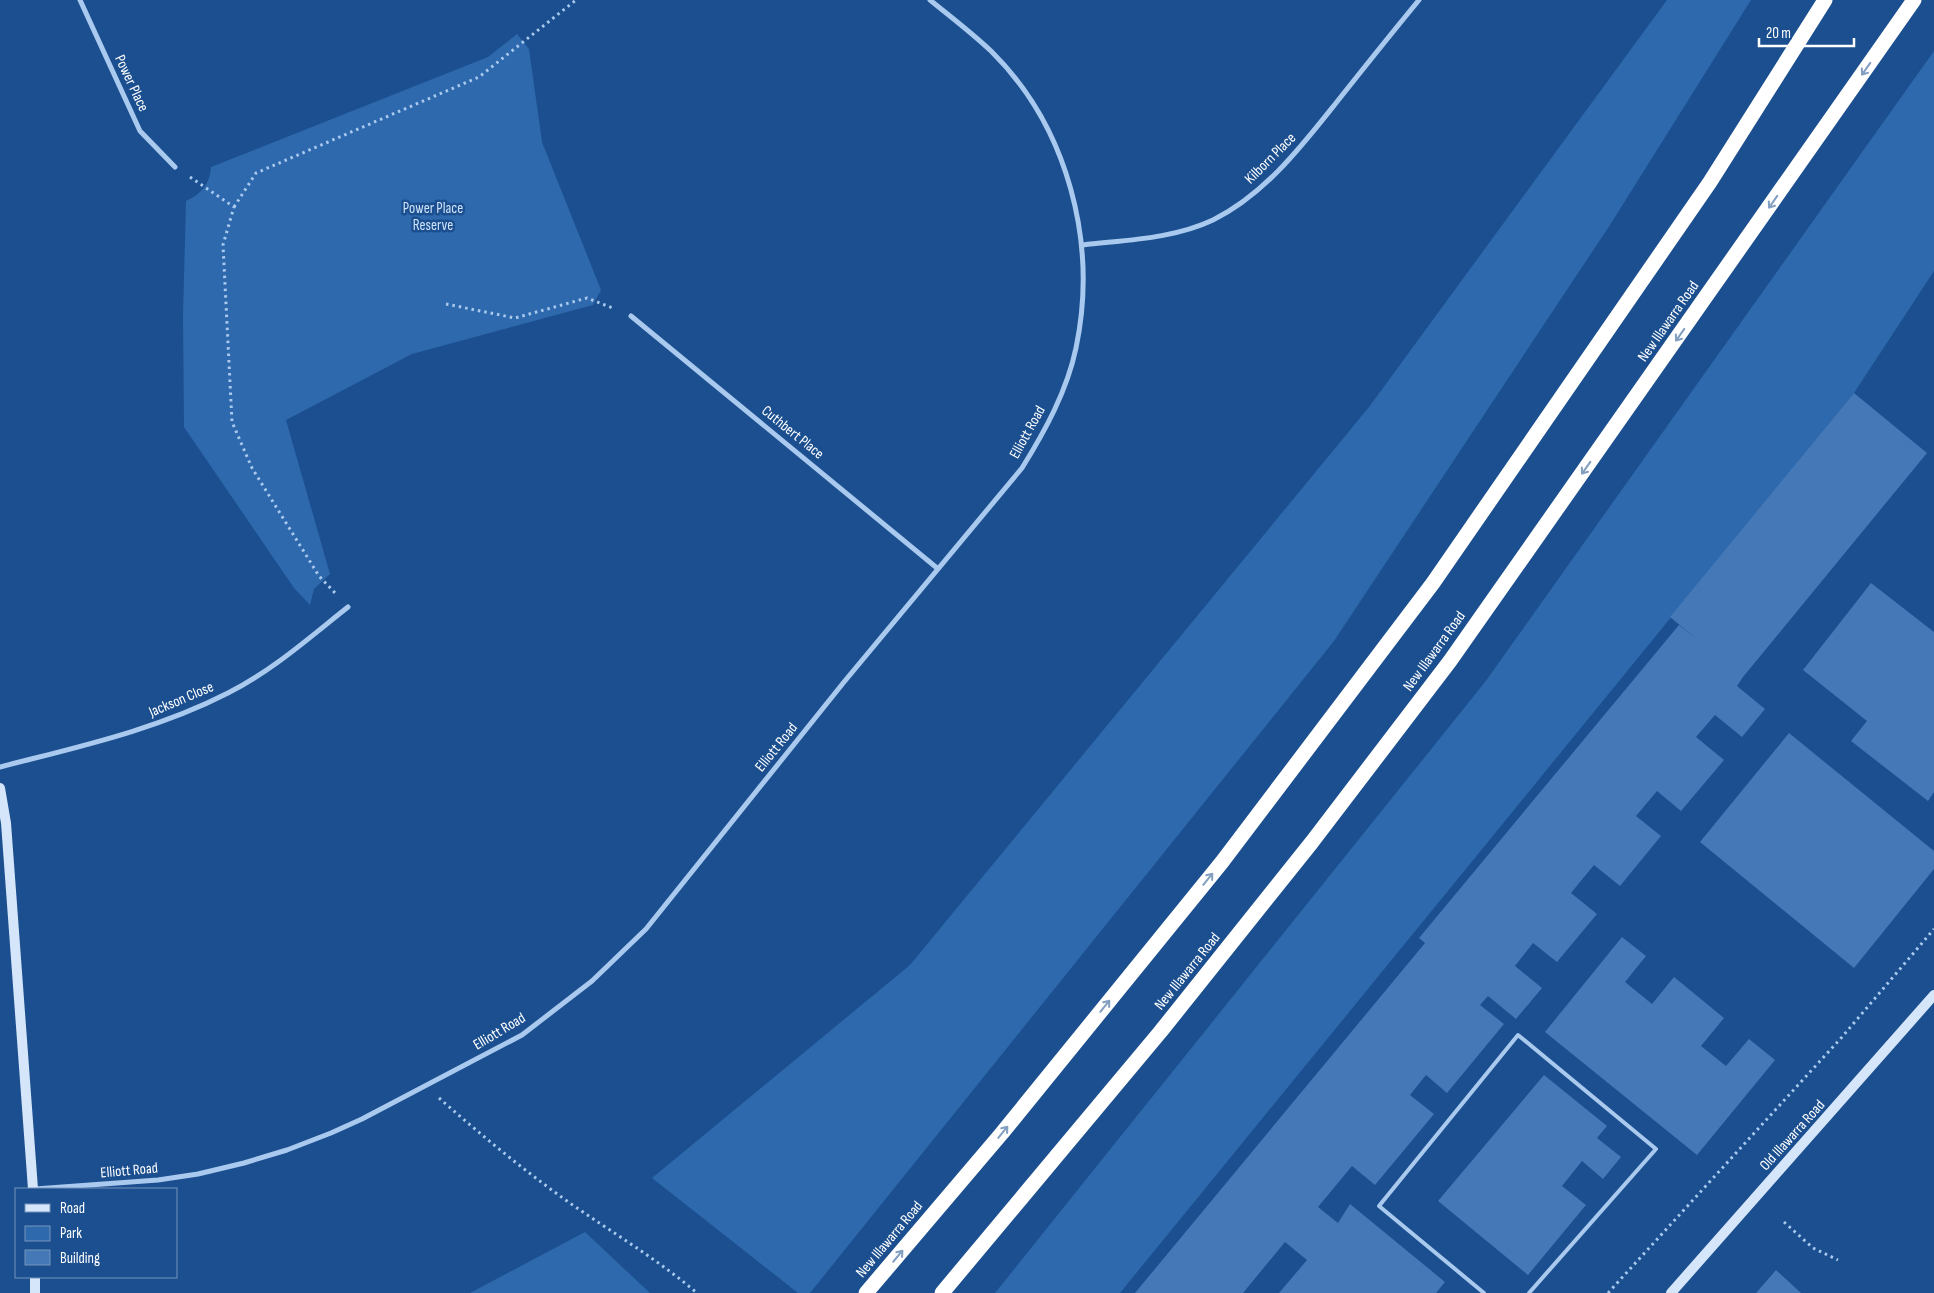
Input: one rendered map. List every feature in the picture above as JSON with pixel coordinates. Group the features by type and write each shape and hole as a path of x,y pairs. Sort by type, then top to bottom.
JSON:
{"highway":[{"name":"New Illawarra Road","path":"866,1293 1002,1133 1222,862 1433,583 1710,182 1825,0"},
{"name":"New Illawarra Road","path":"942,1293 1179,1008 1312,842 1450,662 1914,0"}],"street":[{"name":"Power Place","path":"80,0 140,131 175,167"},
{"name":"Elliott Road","path":"48,1188 158,1180 198,1174 244,1163 331,1134 425,1087 522,1035 592,981 646,929 844,682 1022,468 1044,432 1063,390 1076,349 1083,307 1083,246 1077,213 1068,177 1049,132 1023,90 992,52 930,0"},
{"name":"Kilborn Place","path":"1083,246 1179,232 1212,220 1242,203 1294,153 1419,0"},
{"name":"Cuthbert Place","path":"632,316 938,568"},
{"name":"Jackson Close","path":"0,767 141,729 202,705 228,693 268,669 348,607"},
{"path":"0,788 6,823 34,1188"},
{"name":"Old Illawarra Road","path":"1671,1293 1934,995"},
{"path":"35,1278 35,1293"}],"lane":[{"path":"1484,1293 1379,1206 1518,1035 1656,1149 1529,1293"}],"path":[{"path":"319,576 252,468 232,422 223,245 234,207 256,173 479,77 576,0"},
{"path":"175,167 234,207"},
{"path":"446,304 515,318 587,298 632,316"},
{"path":"1608,1293 1842,1037 1934,929"},
{"path":"425,1087 539,1180 636,1246 697,1293"},
{"path":"1784,1222 1813,1248 1838,1260"}],"green space":[{"path":"1667,0 1751,0 1610,225 1334,641 810,1293 798,1293 652,1178 910,965 1369,407"},
{"name":"Power Place Reserve","path":"517,34 529,49 542,142 601,290 593,305 412,354 286,420 330,574 314,589 310,605 294,588 184,427 183,315 186,201 204,188 209,178 211,167 488,57"},
{"path":"1934,51 1934,271 1854,393 1120,1293 995,1293 1485,682"},
{"path":"585,1232 650,1293 470,1293"}],"building":[{"path":"1854,393 1927,453 1737,686 1765,709 1742,737 1715,715 1696,737 1724,760 1681,811 1657,791 1636,816 1661,836 1620,886 1594,865 1571,893 1597,914 1557,962 1533,943 1515,966 1542,988 1516,1019 1488,996 1480,1005 1504,1024 1447,1093 1426,1075 1410,1095 1434,1114 1375,1185 1352,1166 1318,1207 1338,1223 1350,1204 1445,1282 1436,1293 1279,1293 1307,1260 1285,1242 1243,1293 1135,1293 1425,943 1419,938 1679,625 1699,641 1670,617"},
{"path":"1871,583 1934,632 1934,792 1928,801 1851,741 1867,721 1803,670"},
{"path":"1789,733 1934,851 1934,869 1854,968 1700,842"},
{"path":"1622,937 1646,956 1625,982 1652,1004 1674,977 1724,1018 1701,1046 1726,1066 1749,1039 1775,1060 1697,1155 1545,1032"},
{"path":"1544,1075 1607,1126 1597,1138 1621,1157 1603,1179 1582,1161 1562,1186 1586,1205 1528,1275 1438,1201"},
{"path":"1776,1270 1801,1293 1756,1293"}]}
